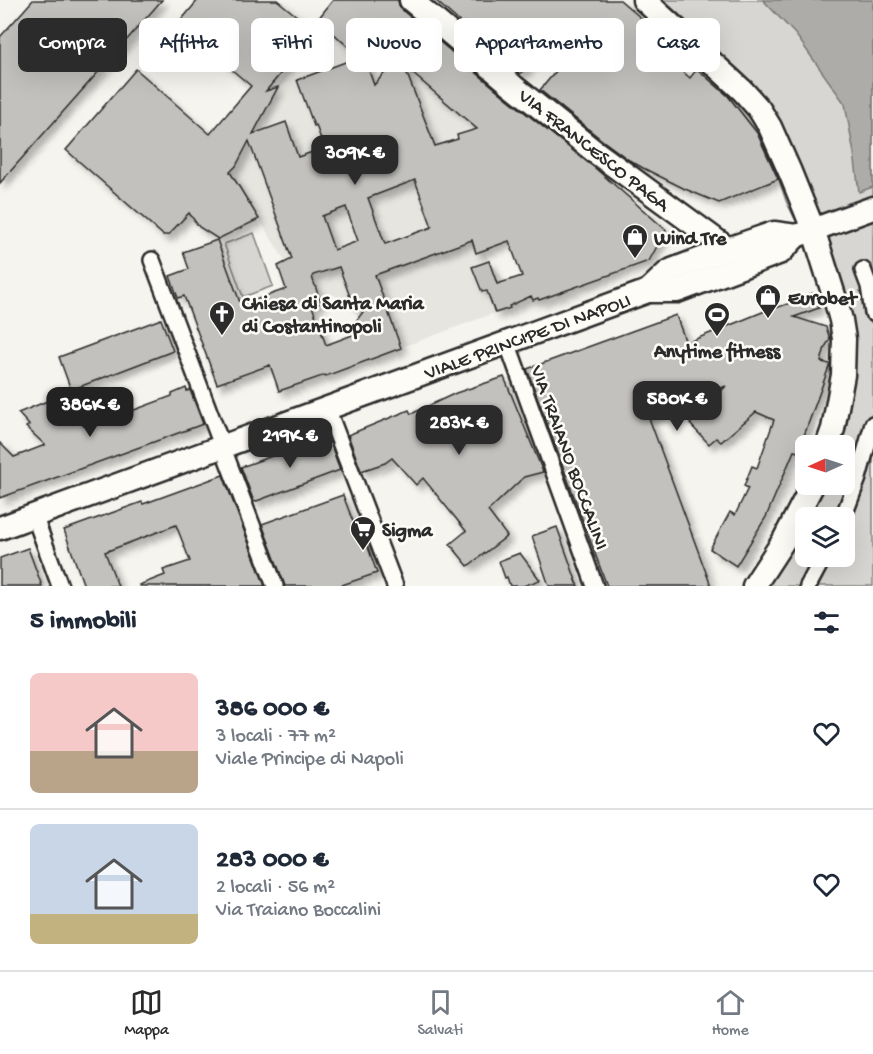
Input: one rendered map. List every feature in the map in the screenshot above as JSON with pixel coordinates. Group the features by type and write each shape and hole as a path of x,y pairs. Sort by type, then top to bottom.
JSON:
{"street":[{"name":"VIA FRANCESCO PAGA","path":"411,0 594,152 728,249"},
{"path":"644,0 743,91 759,109 770,128 802,234 842,320 843,375 831,435"},
{"path":"802,234 774,233 728,249 672,270 660,286 677,291 781,252 802,234 873,208"},
{"path":"152,260 274,586"},
{"path":"863,270 869,286 873,313"},
{"name":"VIALE PRINCIPE DI NAPOLI","path":"0,528 660,286"},
{"name":"VIA TRAIANO BOCCALINI","path":"507,342 595,586"},
{"path":"327,408 395,586"},
{"path":"847,507 873,424"},
{"path":"754,586 784,540 807,495"},
{"path":"34,515 60,586"},
{"path":"808,586 818,567"}],"shaded area":[{"path":"663,0 873,0 873,586 747,586 800,495 855,495 855,435 824,435 831,405 838,326 813,249 786,201 774,165 757,133 728,96 717,72 720,72 720,18 683,18"},
{"path":"763,0 873,0 873,187 859,192 845,104 796,35"},
{"path":"409,8 420,18 400,18"},
{"path":"334,34 346,44 346,72 442,72 442,37 454,47 454,72 483,72 517,102 496,126 520,237 484,250 519,304 389,352 372,328 335,295 320,299 313,280 300,285 230,172 236,166 286,72 334,72"},
{"path":"254,233 273,286 243,297 224,244"}],"building":[{"path":"33,0 162,0 146,18 139,18 139,26 127,40 127,18 18,18 18,72 98,72 0,183 0,37"},
{"path":"198,0 277,0 298,17 251,18 251,72 282,72 266,91 278,87 253,134 286,122 298,157 324,148 297,80 319,72 334,72 334,66 346,62 346,72 369,72 374,85 385,72 406,72 435,146 458,139 457,135 477,129 411,72 442,72 442,44 454,54 454,72 476,72 595,168 666,230 649,261 539,300 538,298 533,300 531,296 509,306 510,308 495,313 487,291 482,292 472,267 489,261 497,284 522,276 509,241 476,253 472,240 375,275 401,348 279,391 270,365 217,384 184,296 178,298 170,276 189,269 183,252 217,240 241,305 286,289 278,266 292,259 249,141 236,166 230,172 259,219 218,239 199,227 189,213 168,235 163,235 66,150 136,69 210,134 251,86 235,72 239,72 239,18 183,18","holes":["415,180 432,227 385,244 368,198","346,207 358,241 334,250 322,216","339,267 353,305 363,312 352,326 355,334 326,345 312,306 321,303 313,275"]},
{"path":"333,0 398,0 402,10 411,18 346,18 346,45 334,34 334,18 319,18"},
{"path":"435,0 620,0 641,18 636,18 636,72 683,72 690,78 695,72 700,72 728,96 757,133 778,179 719,203 685,189 629,160 540,90 555,72 624,72 624,18 455,18"},
{"path":"813,293 819,308 794,317 826,327 830,339 821,362 830,364 804,435 795,435 795,451 766,517 736,566 710,549 730,512 735,515 748,488 744,486 752,466 757,468 774,420 756,412 721,442 716,438 709,444 690,424 726,386 649,418 711,586 607,586 527,369 676,315 686,343 775,307 799,300"},
{"path":"161,319 173,351 71,390 59,357"},
{"path":"504,377 543,472 524,477 488,511 507,536 468,566 450,544 466,531 423,478 416,485 392,458 385,463 361,471 348,435 409,410 411,414 456,393"},
{"path":"186,388 187,391 190,390 203,424 0,498 0,443 14,457 45,445 26,427 29,425 18,413 57,397 84,426 172,396"},
{"path":"323,438 325,444 330,442 340,470 254,502 241,467"},
{"path":"223,475 265,586 140,586 165,575 163,570 190,561 176,525 105,552 118,586 84,586 64,530"},
{"path":"343,495 357,532 362,530 377,573 339,586 285,586 262,524"},
{"path":"557,527 578,586 549,586 532,536"},
{"path":"28,548 42,586 0,586 0,558"},
{"path":"520,553 540,580 523,586 510,586 499,561"}],"place":[{"name":"Wind Tre","path":"635,260"},
{"name":"Eurobet","path":"768,320"},
{"name":"Chiesa di Santa Maria di Costantinopoli","path":"222,337"},
{"name":"Anytime fitness","path":"717,338"},
{"name":"Sigma","path":"363,552"}]}
